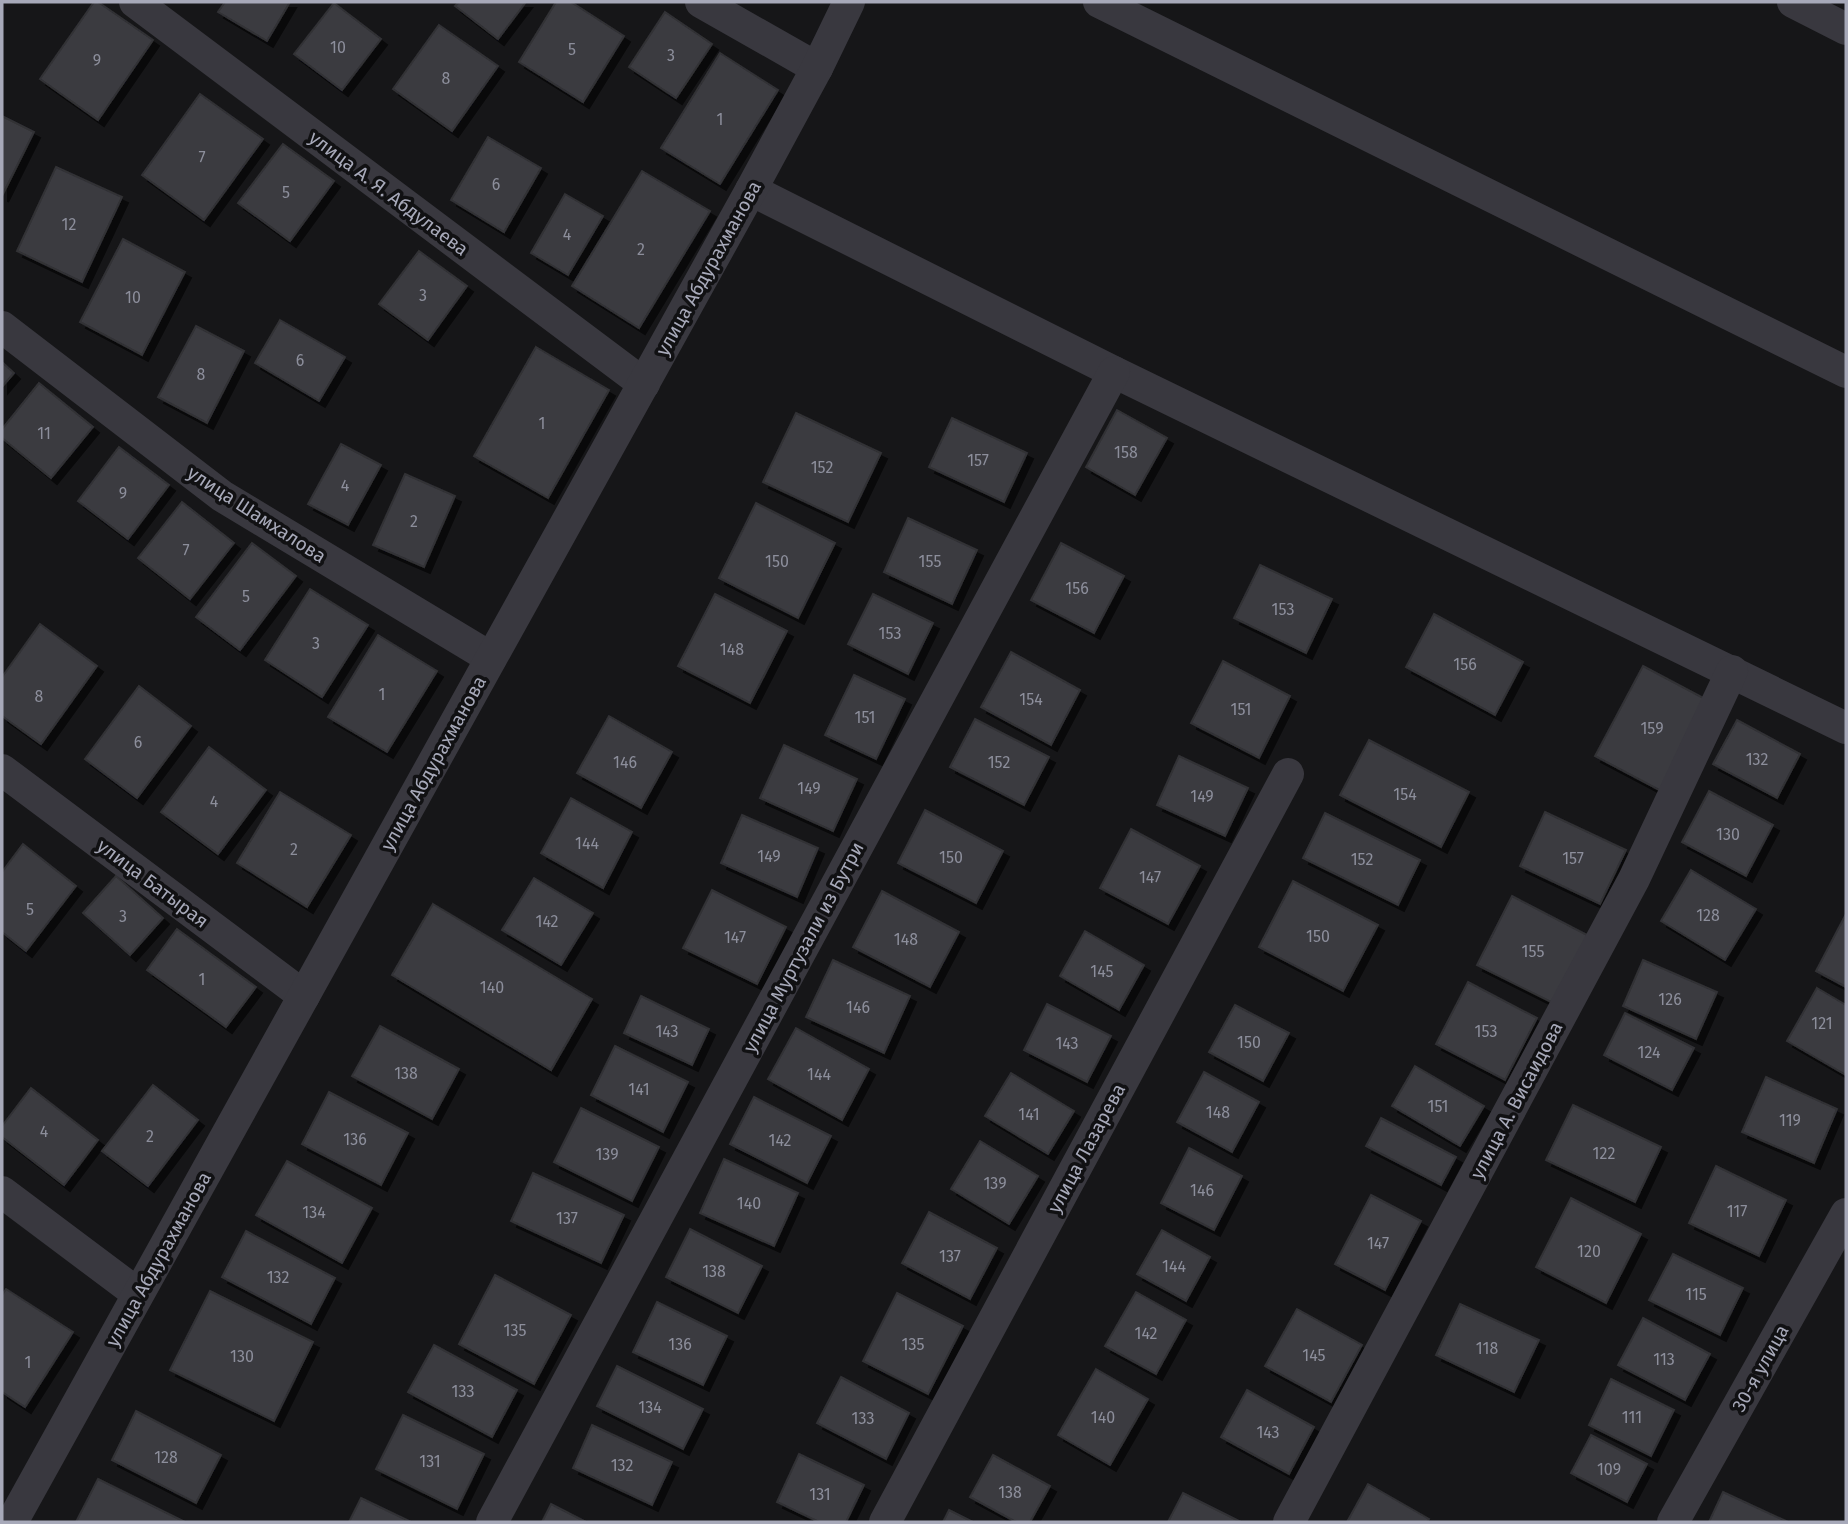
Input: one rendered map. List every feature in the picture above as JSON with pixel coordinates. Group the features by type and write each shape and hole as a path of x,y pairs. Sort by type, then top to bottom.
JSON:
{"street":[{"name":"улица А. Я. Абдулаева","path":"135,2 644,384"},
{"path":"701,2 817,68"},
{"name":"улица Абдурахманова","path":"12,1522 751,190 817,68 849,2"},
{"path":"1098,2 1846,372"},
{"path":"1793,2 1846,29"},
{"path":"751,190 1114,372 1846,728"},
{"name":"улица Шамхалова","path":"2,327 222,496 491,659"},
{"name":"улица Муртузали из Бутри","path":"492,1522 1114,372"},
{"name":"улица А. Висаидова","path":"1289,1522 1634,879 1732,671"},
{"name":"улица Батырая","path":"2,770 304,996"},
{"name":"улица Лазарева","path":"885,1522 1288,774"},
{"path":"2,1192 138,1294"},
{"name":"30-я улица","path":"1673,1522 1846,1214"}],"building":[{"path":"94,2 98,2 153,40 98,120 40,79"},
{"path":"225,2 290,2 267,41 218,12"},
{"path":"459,2 526,2 498,39 455,6"},
{"path":"556,2 571,2 624,36 583,102 519,62"},
{"path":"334,3 381,39 342,90 294,54"},
{"path":"665,12 712,44 676,98 629,67"},
{"path":"439,25 498,66 452,131 393,89"},
{"path":"720,53 778,90 720,184 661,148"},
{"path":"200,94 263,139 204,220 142,175"},
{"path":"2,116 34,132 2,196"},
{"path":"488,137 541,168 504,232 451,200"},
{"path":"283,144 334,181 290,241 238,203"},
{"path":"56,167 122,197 82,282 17,251"},
{"path":"642,171 710,211 639,328 572,286"},
{"path":"565,194 603,216 568,275 531,253"},
{"path":"123,239 185,272 142,355 80,322"},
{"path":"419,251 467,286 428,340 379,304"},
{"path":"280,320 345,357 319,401 255,363"},
{"path":"196,326 244,351 207,423 158,397"},
{"path":"536,347 609,390 548,498 474,456"},
{"path":"2,362 14,373 2,387"},
{"path":"39,383 93,427 51,478 2,438 2,429"},
{"path":"1117,410 1167,438 1135,495 1086,467"},
{"path":"796,413 881,453 848,522 763,482"},
{"path":"952,418 1027,453 1004,502 929,467"},
{"path":"341,444 381,465 348,525 308,504"},
{"path":"119,447 169,485 128,539 78,501"},
{"path":"405,474 455,496 424,567 373,545"},
{"path":"182,502 234,543 190,599 138,558"},
{"path":"756,503 835,543 798,618 719,578"},
{"path":"908,518 977,550 952,604 884,572"},
{"path":"252,543 296,576 240,650 196,617"},
{"path":"1061,543 1124,576 1094,633 1031,600"},
{"path":"1260,565 1332,599 1306,653 1234,618"},
{"path":"310,589 368,625 322,697 265,660"},
{"path":"715,594 787,631 750,703 678,666"},
{"path":"873,594 933,623 908,674 848,644"},
{"path":"1434,614 1523,662 1495,715 1406,667"},
{"path":"40,624 97,666 41,744 2,716 2,677"},
{"path":"378,635 437,671 387,752 328,717"},
{"path":"1011,652 1080,690 1051,745 981,707"},
{"path":"1223,661 1290,696 1259,758 1191,723"},
{"path":"1643,666 1709,701 1661,791 1595,756"},
{"path":"854,675 905,699 876,759 825,735"},
{"path":"139,686 191,726 137,798 85,759"},
{"path":"609,716 672,752 641,808 577,773"},
{"path":"975,719 1049,757 1024,805 950,767"},
{"path":"1737,720 1800,754 1777,798 1713,764"},
{"path":"1369,740 1469,792 1441,847 1340,795"},
{"path":"784,745 857,779 833,831 760,798"},
{"path":"209,747 266,790 218,854 161,812"},
{"path":"1179,756 1248,788 1225,836 1157,805"},
{"path":"1709,791 1773,825 1746,876 1682,842"},
{"path":"280,792 351,835 307,907 237,863"},
{"path":"571,798 632,832 603,888 541,853"},
{"path":"925,810 1003,851 976,903 898,863"},
{"path":"1545,812 1626,850 1600,904 1520,866"},
{"path":"1325,813 1420,860 1398,905 1303,858"},
{"path":"742,815 818,848 797,897 721,863"},
{"path":"1131,829 1200,866 1168,924 1100,888"},
{"path":"23,844 76,886 26,951 2,932 2,872"},
{"path":"1691,870 1756,909 1725,960 1661,921"},
{"path":"116,876 163,918 130,955 83,913"},
{"path":"534,878 593,913 561,965 502,930"},
{"path":"1293,881 1378,925 1343,991 1259,947"},
{"path":"712,890 786,927 757,984 683,948"},
{"path":"882,891 959,932 930,987 853,947"},
{"path":"1512,896 1589,936 1555,1004 1477,965"},
{"path":"433,904 592,999 551,1070 392,975"},
{"path":"1846,914 1846,987 1816,971"},
{"path":"177,929 256,987 226,1027 147,970"},
{"path":"1085,931 1144,965 1119,1010 1060,976"},
{"path":"833,960 910,996 884,1053 806,1017"},
{"path":"1643,960 1717,992 1696,1039 1623,1006"},
{"path":"1468,982 1537,1018 1505,1080 1436,1044"},
{"path":"1817,988 1846,1005 1846,1075 1787,1041"},
{"path":"641,996 709,1029 692,1065 624,1033"},
{"path":"1047,1004 1111,1036 1087,1082 1024,1050"},
{"path":"1235,1005 1289,1033 1263,1081 1209,1052"},
{"path":"1625,1013 1694,1048 1672,1090 1604,1055"},
{"path":"380,1026 459,1069 432,1119 352,1076"},
{"path":"796,1028 869,1069 842,1120 768,1079"},
{"path":"615,1046 688,1082 663,1132 591,1095"},
{"path":"1415,1066 1484,1106 1460,1146 1392,1106"},
{"path":"1204,1072 1259,1102 1232,1152 1177,1122"},
{"path":"1011,1073 1074,1111 1048,1154 985,1116"},
{"path":"1766,1077 1837,1109 1814,1163 1742,1132"},
{"path":"153,1085 198,1120 148,1186 102,1151"},
{"path":"31,1088 98,1140 64,1185 2,1137 2,1126"},
{"path":"329,1092 408,1133 381,1185 302,1144"},
{"path":"754,1097 831,1136 807,1183 730,1144"},
{"path":"1573,1105 1661,1147 1635,1202 1546,1160"},
{"path":"581,1108 659,1147 632,1201 554,1162"},
{"path":"1381,1118 1456,1157 1441,1185 1366,1146"},
{"path":"980,1141 1038,1176 1009,1224 951,1189"},
{"path":"1189,1148 1242,1176 1214,1230 1161,1203"},
{"path":"724,1159 798,1193 774,1246 700,1213"},
{"path":"287,1161 372,1208 342,1263 256,1215"},
{"path":"1716,1166 1786,1200 1759,1256 1689,1223"},
{"path":"533,1173 624,1215 601,1263 511,1221"},
{"path":"1371,1195 1421,1221 1385,1290 1335,1264"},
{"path":"1571,1198 1641,1234 1606,1303 1536,1267"},
{"path":"929,1212 997,1248 970,1299 902,1263"},
{"path":"690,1229 762,1266 738,1313 666,1277"},
{"path":"1162,1230 1210,1257 1186,1301 1137,1274"},
{"path":"246,1231 335,1278 311,1324 222,1277"},
{"path":"1673,1254 1743,1288 1720,1335 1649,1300"},
{"path":"495,1275 571,1315 534,1384 459,1344"},
{"path":"6,1289 73,1332 25,1407 2,1392 2,1295"},
{"path":"210,1291 313,1342 274,1421 170,1370"},
{"path":"1136,1292 1186,1320 1156,1374 1105,1346"},
{"path":"897,1293 963,1326 928,1394 863,1361"},
{"path":"657,1302 727,1336 703,1385 633,1352"},
{"path":"1460,1304 1539,1340 1514,1392 1436,1355"},
{"path":"1297,1309 1362,1345 1331,1402 1265,1366"},
{"path":"1643,1318 1710,1354 1685,1400 1618,1365"},
{"path":"434,1345 517,1390 492,1437 408,1392"},
{"path":"617,1366 703,1409 683,1449 597,1406"},
{"path":"1096,1369 1148,1399 1110,1465 1058,1435"},
{"path":"841,1377 909,1413 886,1459 817,1423"},
{"path":"1611,1379 1674,1410 1651,1456 1589,1425"},
{"path":"1247,1390 1314,1427 1289,1474 1221,1437"},
{"path":"136,1411 221,1455 196,1503 112,1460"},
{"path":"403,1415 484,1454 457,1509 376,1469"},
{"path":"592,1425 672,1462 652,1505 573,1468"},
{"path":"1591,1435 1647,1464 1627,1502 1571,1473"},
{"path":"799,1454 864,1485 846,1522 819,1522 777,1502"},
{"path":"993,1455 1050,1486 1030,1522 1016,1522 970,1497"},
{"path":"98,1479 185,1522 76,1522"},
{"path":"1368,1484 1429,1519 1427,1522 1347,1522"},
{"path":"1723,1492 1788,1522 1709,1522"},
{"path":"1183,1493 1241,1522 1168,1522"},
{"path":"361,1498 411,1522 349,1522"},
{"path":"551,1504 586,1522 542,1522"},
{"path":"949,1510 973,1522 943,1522"}]}
